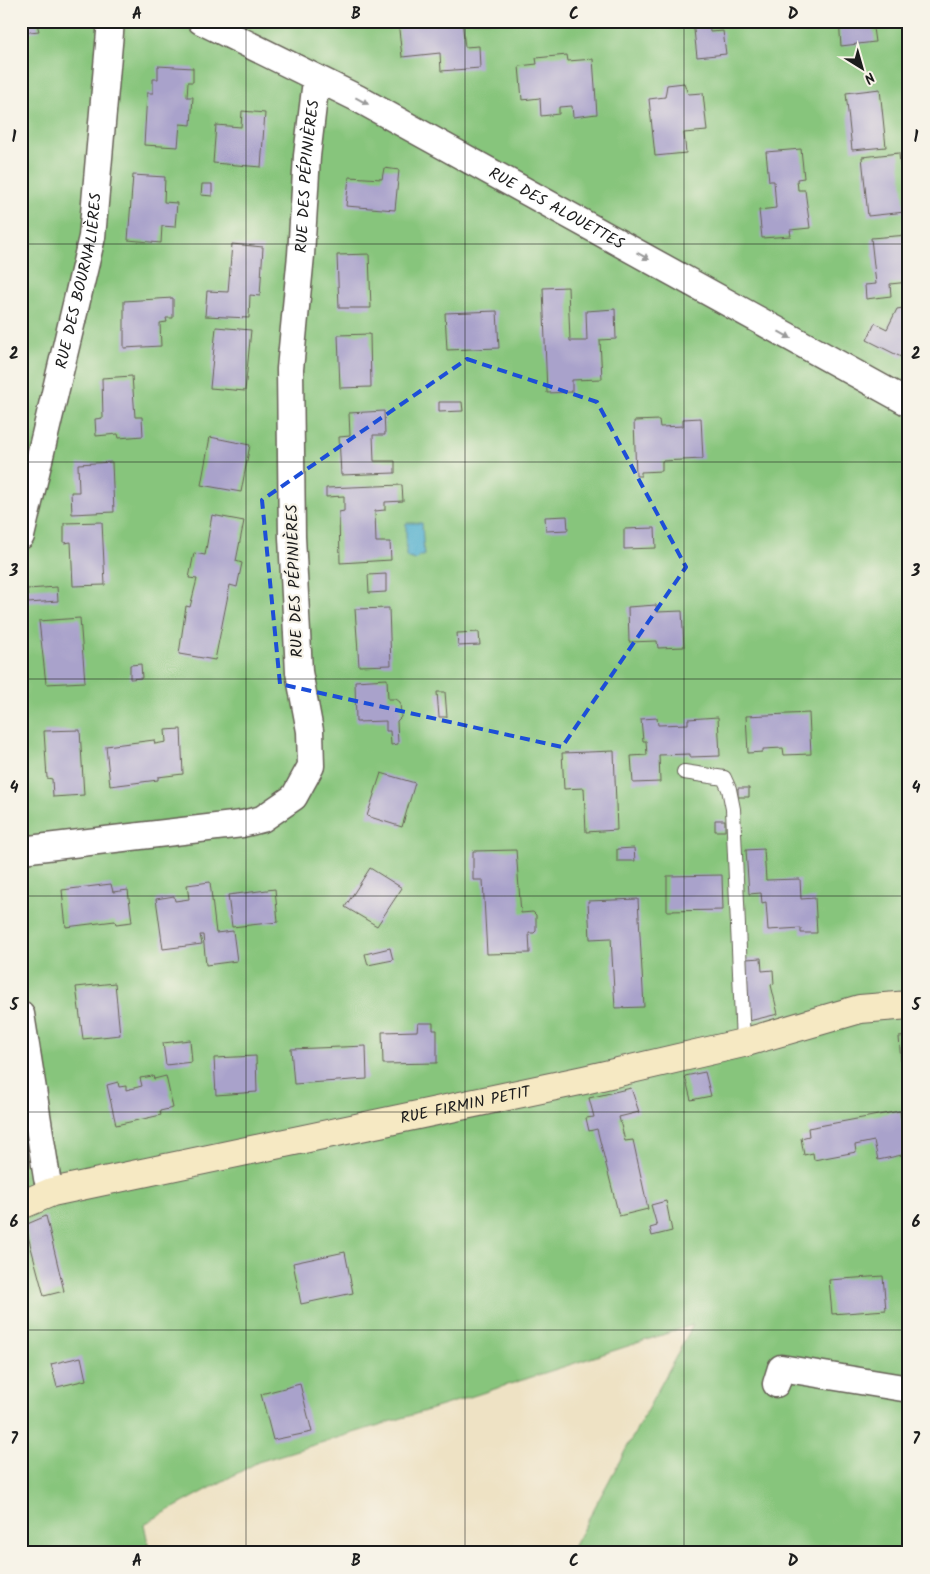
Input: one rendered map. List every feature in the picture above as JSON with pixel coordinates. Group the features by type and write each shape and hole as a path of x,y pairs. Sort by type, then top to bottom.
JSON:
{"street":[{"name":"RUE DES BOURNALIÈRES","path":"21,536 92,237 111,21"},
{"name":"RUE DES ALOUETTES","path":"201,21 357,98 909,403"},
{"name":"RUE DES PÉPINIÈRES","path":"21,850 242,824 262,819 294,797 311,766 310,731 299,672 292,537 290,369 301,255 307,156 315,89 318,80"},
{"name":"RUE FIRMIN PETIT","path":"21,1205 52,1192 574,1082 743,1043 860,1009 909,1005"},
{"path":"21,1014 47,1178 52,1192"},
{"path":"776,1384 781,1368 909,1389"}],"lane":[{"path":"684,772 724,778 729,789 733,809 743,1043"}],"highlighted area":[{"path":"467,359 597,402 686,567 562,747 280,684 262,500"}],"green space":[{"path":"21,21 909,21 909,1553 570,1553 693,1325 445,1405 258,1462 144,1524 150,1553 21,1553"}],"water":[{"path":"406,523 422,523 424,556 419,556 415,560 406,557"}],"building":[{"path":"21,21 36,21 39,31 21,33"},
{"path":"398,21 462,21 465,47 479,46 480,68 441,71 440,53 402,57"},
{"path":"693,21 709,21 710,32 723,31 726,54 697,57"},
{"path":"839,21 872,21 875,42 841,46"},
{"path":"567,55 568,61 593,59 597,114 573,117 572,106 559,107 559,114 541,116 540,98 522,100 519,66 537,64 536,58"},
{"path":"158,66 193,68 193,82 188,82 187,97 193,97 191,125 180,124 178,147 144,145 147,93 153,93 153,79 158,79"},
{"path":"684,83 688,94 703,93 707,131 684,133 686,153 655,156 649,99 665,97 667,85"},
{"path":"880,89 886,147 852,150 846,93"},
{"path":"242,111 265,113 261,167 213,163 216,125 241,127"},
{"path":"801,149 804,178 797,179 798,190 805,190 810,228 790,230 791,236 762,238 759,210 776,208 774,181 769,181 766,152"},
{"path":"899,153 905,212 868,216 862,157"},
{"path":"384,168 399,170 395,210 346,206 349,177 382,179"},
{"path":"133,175 165,177 164,202 177,203 175,227 162,226 161,243 128,240"},
{"path":"202,184 212,184 212,196 201,195"},
{"path":"908,235 909,282 890,284 891,296 866,299 865,285 876,284 871,238"},
{"path":"232,244 263,247 260,296 250,295 249,318 205,316 207,291 228,292"},
{"path":"369,254 371,308 339,308 337,255"},
{"path":"568,287 570,341 587,341 586,311 615,309 616,339 600,340 602,379 572,380 572,392 547,393 543,288"},
{"path":"173,298 173,318 166,318 167,322 160,323 161,346 124,348 124,301"},
{"path":"903,308 909,311 909,347 903,358 867,340 875,323 887,329 897,309"},
{"path":"497,311 499,348 447,350 445,313"},
{"path":"216,327 251,330 245,391 210,388"},
{"path":"370,334 371,387 340,388 338,335"},
{"path":"132,376 135,417 142,417 143,436 119,438 118,434 96,436 95,419 103,418 102,378"},
{"path":"439,402 462,402 463,411 439,412"},
{"path":"384,411 385,435 373,435 374,461 395,461 395,473 341,475 339,437 350,436 349,413"},
{"path":"701,418 703,459 662,461 662,471 641,472 641,476 636,476 634,421 659,420 660,427 683,426 683,419"},
{"path":"210,437 250,445 241,492 201,485"},
{"path":"112,462 114,512 72,514 71,492 79,492 78,464"},
{"path":"402,485 403,501 385,502 385,510 375,511 376,542 390,542 391,560 340,563 339,512 344,511 344,496 326,497 326,488"},
{"path":"212,515 244,521 236,561 242,563 237,587 230,585 215,660 179,654 186,606 190,607 197,579 189,578 194,553 205,555"},
{"path":"567,516 568,530 546,531 545,517"},
{"path":"102,522 105,585 73,586 71,542 64,543 64,523"},
{"path":"655,528 656,548 624,549 624,529"},
{"path":"386,574 386,592 369,593 368,575"},
{"path":"57,587 58,601 28,603 27,589"},
{"path":"656,605 657,612 682,611 684,647 658,648 657,641 629,642 628,607"},
{"path":"389,608 391,665 359,666 355,609"},
{"path":"80,618 85,682 46,684 39,621"},
{"path":"479,632 480,645 458,646 457,633"},
{"path":"141,664 142,678 130,679 130,665"},
{"path":"387,679 388,699 396,699 400,702 401,717 397,721 398,744 391,745 390,731 386,731 386,721 356,722 355,681"},
{"path":"437,692 445,692 447,717 439,717"},
{"path":"809,713 811,754 784,755 783,748 763,749 763,752 748,753 746,716"},
{"path":"718,717 720,756 690,757 690,754 659,755 660,782 633,783 631,756 647,755 646,741 643,741 641,719 657,718 658,725 688,724 688,719"},
{"path":"181,729 183,774 158,777 158,780 110,786 106,746 154,740 155,744 166,742 165,730"},
{"path":"80,730 84,795 53,797 52,779 47,778 44,731"},
{"path":"614,751 617,830 586,832 584,788 564,789 562,753"},
{"path":"381,773 415,783 402,827 367,816"},
{"path":"738,788 749,788 749,797 738,797"},
{"path":"715,820 725,820 725,831 715,831"},
{"path":"634,848 635,861 617,861 617,849"},
{"path":"764,849 766,880 800,879 801,899 815,898 817,933 801,933 801,928 768,930 766,902 762,903 761,893 749,894 746,850"},
{"path":"516,850 521,913 533,912 536,915 536,931 529,933 530,953 487,954 483,880 473,880 473,851"},
{"path":"370,868 402,888 377,926 345,907"},
{"path":"722,875 723,910 667,911 667,876"},
{"path":"210,882 216,933 233,931 237,961 206,965 203,935 200,935 202,944 163,949 156,899 174,896 175,901 189,899 187,885"},
{"path":"111,884 113,892 128,890 132,922 116,924 115,921 66,927 62,890"},
{"path":"275,889 278,922 232,927 228,895"},
{"path":"638,899 644,1007 615,1008 611,938 590,939 588,901"},
{"path":"390,948 393,960 368,965 365,954"},
{"path":"761,958 762,971 773,970 774,984 771,985 778,1014 749,1021 746,959"},
{"path":"115,983 120,1035 83,1039 76,987"},
{"path":"418,1023 433,1023 433,1030 437,1030 437,1063 383,1064 382,1032 417,1031"},
{"path":"909,1036 909,1061 901,1062 899,1037"},
{"path":"190,1040 192,1062 166,1065 163,1043"},
{"path":"366,1046 367,1079 294,1084 291,1049"},
{"path":"256,1056 257,1092 216,1095 214,1058"},
{"path":"705,1072 711,1096 691,1100 685,1076"},
{"path":"153,1076 154,1079 166,1076 173,1108 160,1111 161,1115 116,1125 107,1085 118,1082 119,1087 126,1086 126,1090 142,1086 140,1078"},
{"path":"631,1088 639,1112 619,1117 625,1141 633,1140 648,1209 619,1216 597,1129 589,1131 586,1118 594,1117 589,1098"},
{"path":"900,1111 907,1154 878,1160 874,1141 855,1145 856,1152 814,1160 813,1153 804,1155 801,1138 809,1136 808,1128"},
{"path":"903,1162 909,1162 909,1198 906,1198"},
{"path":"666,1201 672,1231 652,1236 650,1228 657,1226 651,1205"},
{"path":"46,1216 64,1291 44,1296 25,1225"},
{"path":"345,1252 353,1293 301,1304 293,1263"},
{"path":"883,1276 886,1310 832,1314 829,1280"},
{"path":"81,1357 86,1380 57,1387 51,1364"},
{"path":"300,1384 312,1432 273,1440 261,1394"}]}
